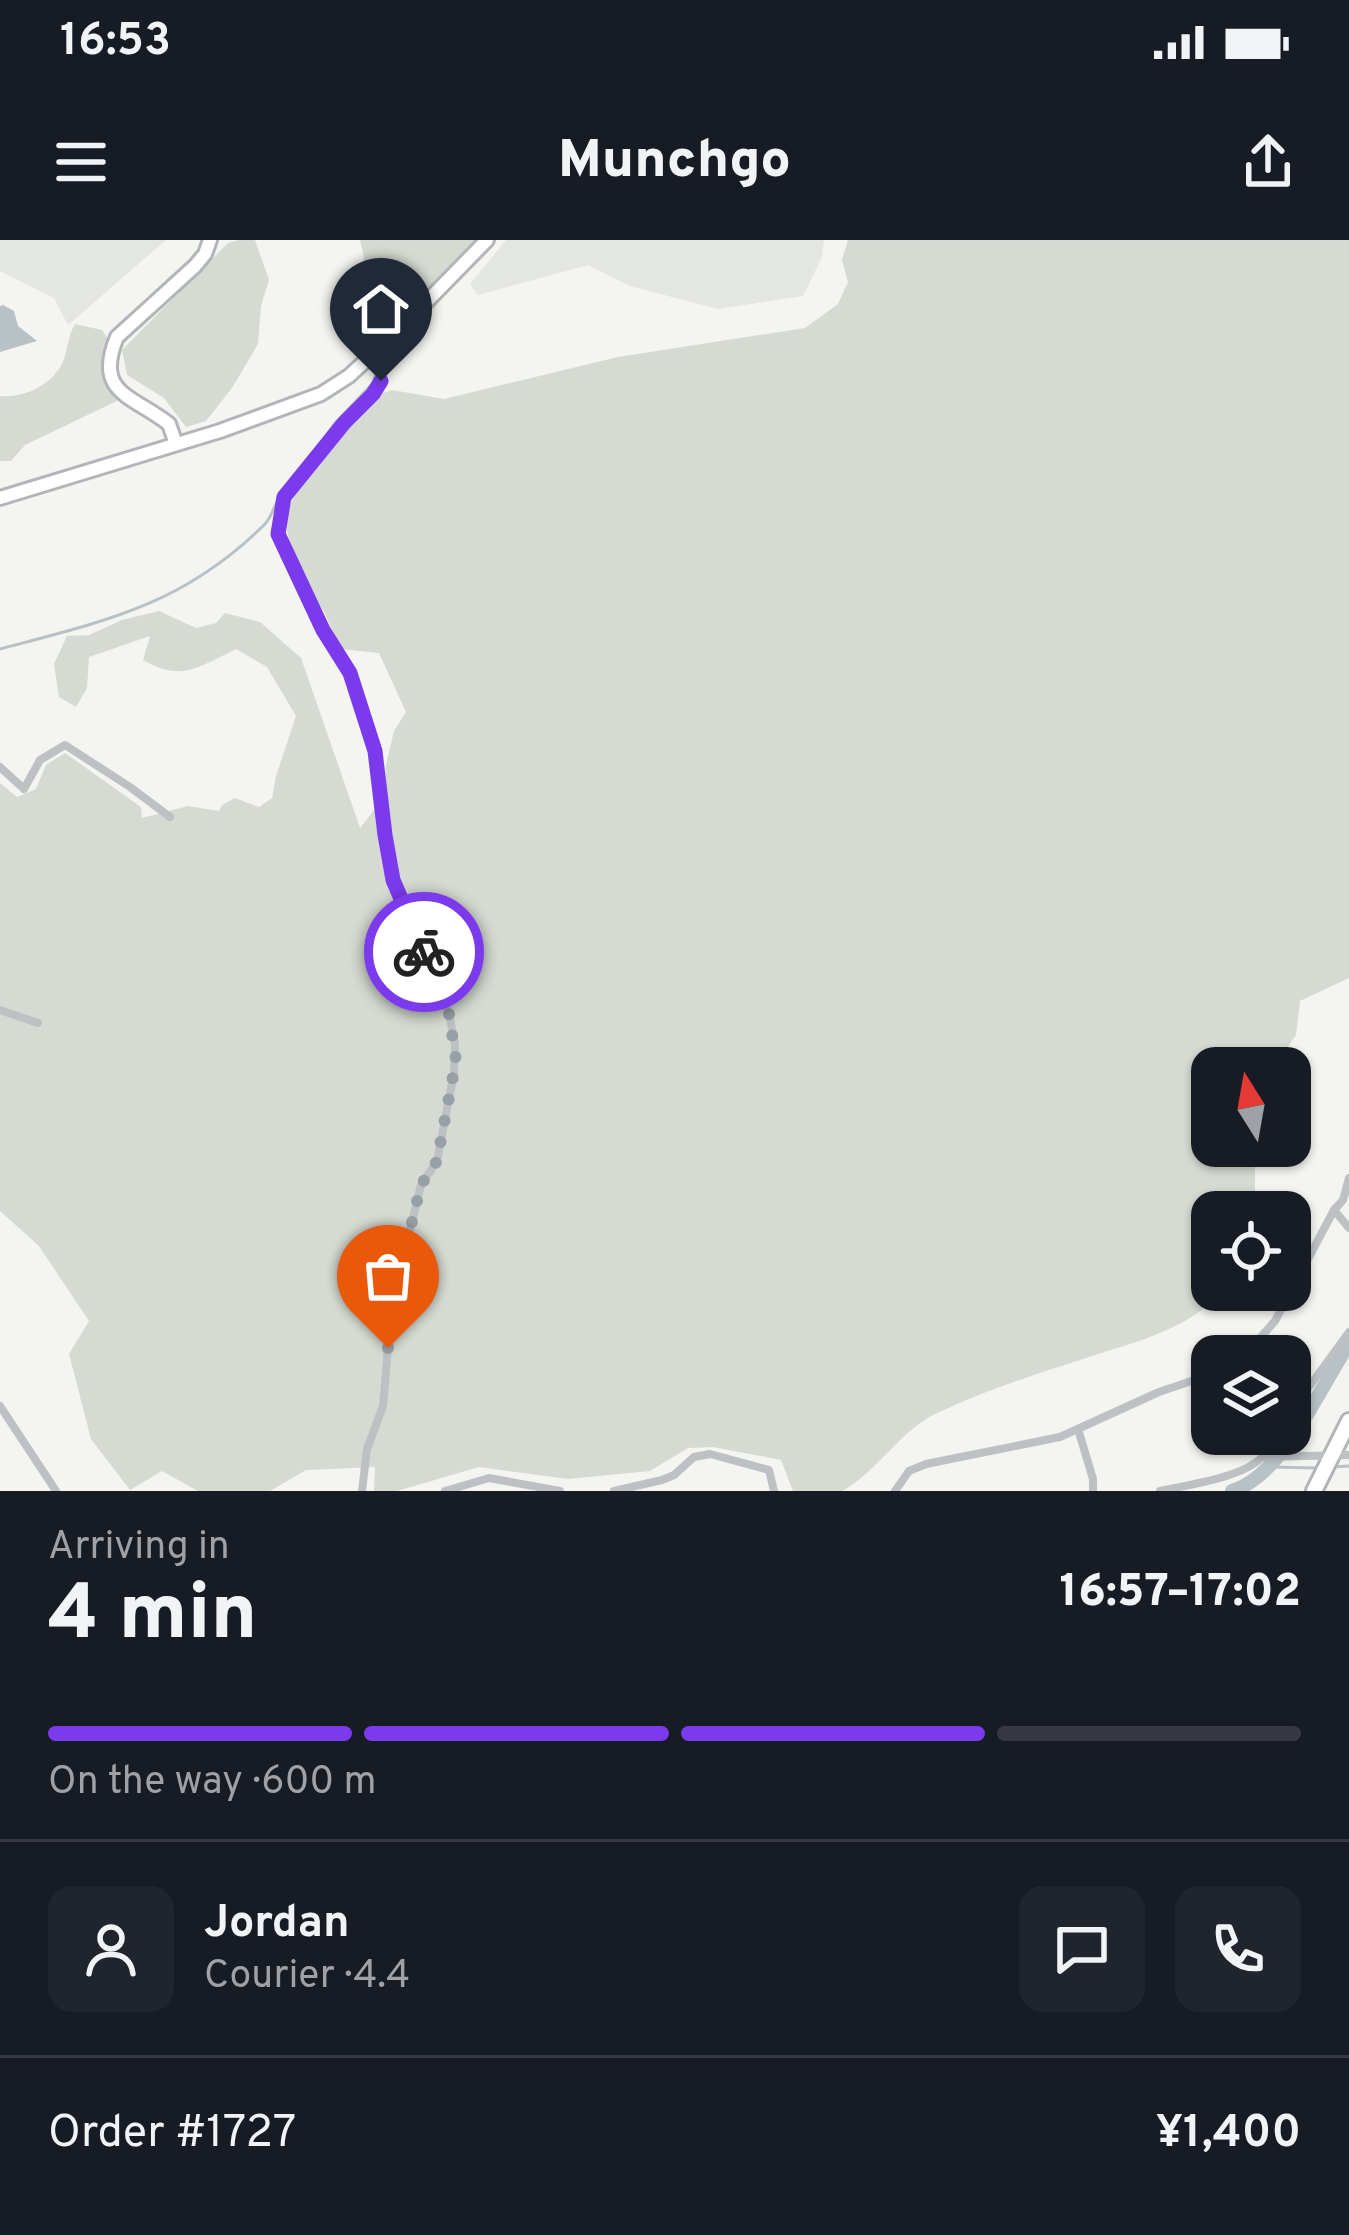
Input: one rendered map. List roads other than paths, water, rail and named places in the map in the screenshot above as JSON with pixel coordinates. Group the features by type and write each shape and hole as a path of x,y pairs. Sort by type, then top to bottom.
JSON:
{"main road":[{"path":"1314,1491 1341,1456 1349,1421"}],"street":[{"path":"176,444 169,424 124,397 112,375 111,351 117,337 195,266 210,240"},
{"path":"0,498 321,394 349,376 487,240"},
{"path":"362,1491 367,1449 383,1406 388,1348 400,1316 400,1271 421,1185 437,1161 455,1044 449,1014 393,880 375,751 350,673 323,630 278,534 284,497 381,381 382,345"},
{"path":"0,767 24,789 40,760 65,745 170,817"},
{"path":"0,1010 38,1023"},
{"path":"1264,1335 1343,1200 1349,1178"},
{"path":"1334,1210 1349,1228"},
{"path":"1311,1381 1349,1332"},
{"path":"895,1491 909,1472 926,1463 1060,1437 1191,1381"},
{"path":"0,1406 56,1491"},
{"path":"1078,1429 1093,1491"},
{"path":"614,1491 662,1480 694,1457 710,1454 769,1470 774,1491"},
{"path":"1160,1491 1222,1476 1263,1457 1341,1456"},
{"path":"446,1491 489,1478 560,1491"}],"waterway":[{"path":"301,470 336,422 373,383 378,367"},
{"path":"0,649 109,619 173,592 234,552 264,525 287,487"},
{"path":"1232,1491 1251,1482 1284,1449 1349,1344"},
{"path":"1333,1467 1349,1466"},
{"path":"1269,1467 1317,1468"}]}
